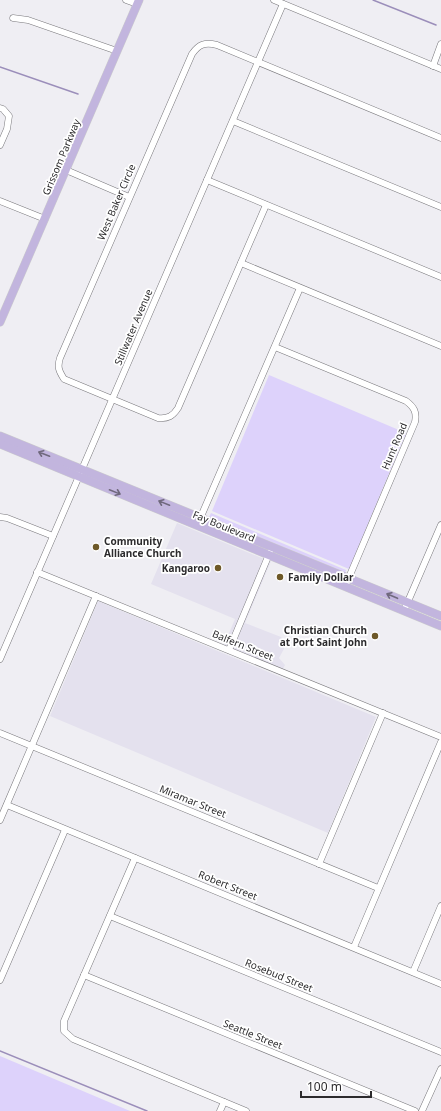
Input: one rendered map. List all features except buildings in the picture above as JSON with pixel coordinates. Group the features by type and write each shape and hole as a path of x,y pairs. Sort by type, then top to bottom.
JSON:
{"main road":[{"name":"Grissom Parkway","path":"0,322 138,2"},
{"name":"Fay Boulevard","path":"0,436 441,616"},
{"name":"Fay Boulevard","path":"0,444 441,626"}],"street":[{"path":"126,0 138,2"},
{"path":"274,0 441,69"},
{"name":"Stillwater Avenue","path":"0,659 283,4"},
{"path":"13,18 28,20 117,51"},
{"name":"West Baker Circle","path":"242,263 178,408 173,415 166,418 158,418 64,379 58,371 58,365 192,54 196,48 202,44 209,43 258,62 441,138"},
{"path":"433,66 441,44"},
{"path":"0,108 3,109 9,116 7,129 0,145"},
{"path":"233,121 441,207"},
{"path":"66,170 129,198"},
{"path":"207,180 441,277"},
{"path":"0,201 45,219"},
{"path":"266,205 242,263 441,346"},
{"path":"197,526 300,288"},
{"name":"Hunt Road","path":"275,347 406,401 415,409 416,415 414,422 345,587"},
{"path":"0,517 8,518 53,536"},
{"path":"404,611 441,525"},
{"path":"434,543 441,546"},
{"path":"229,650 272,547"},
{"name":"Balfern Street","path":"38,572 441,737"},
{"path":"0,820 96,596"},
{"path":"320,864 383,713"},
{"name":"Miramar Street","path":"0,733 378,888"},
{"path":"354,948 378,888 441,742"},
{"name":"Robert Street","path":"7,805 441,984"},
{"path":"0,980 65,830"},
{"path":"135,858 64,1021 64,1031 72,1039 246,1111"},
{"path":"413,972 441,906"},
{"name":"Rosebud Street","path":"110,916 441,1052"},
{"name":"Seattle Street","path":"84,975 415,1111"},
{"path":"422,1111 441,1069"},
{"path":"220,1111 224,1102"}],"shaded area":[{"path":"269,375 406,433 349,569 212,511"},
{"path":"211,513 346,570 345,573 209,517"},
{"path":"177,523 264,559 228,647 224,645 235,619 151,584"},
{"path":"269,561 271,561 245,623 281,637 289,646 285,647 279,658 285,665 283,669 232,649"},
{"path":"98,601 376,717 328,833 50,716"},
{"path":"0,1056 130,1111 0,1111"}],"waterway":[{"path":"373,0 436,25"},
{"path":"0,67 78,94"},
{"path":"0,1051 147,1111"}],"place":[{"name":"Community Alliance Church","path":"96,547"},
{"name":"Kangaroo","path":"218,568"},
{"name":"Family Dollar","path":"280,577"},
{"name":"Christian Church at Port Saint John","path":"375,636"}]}
